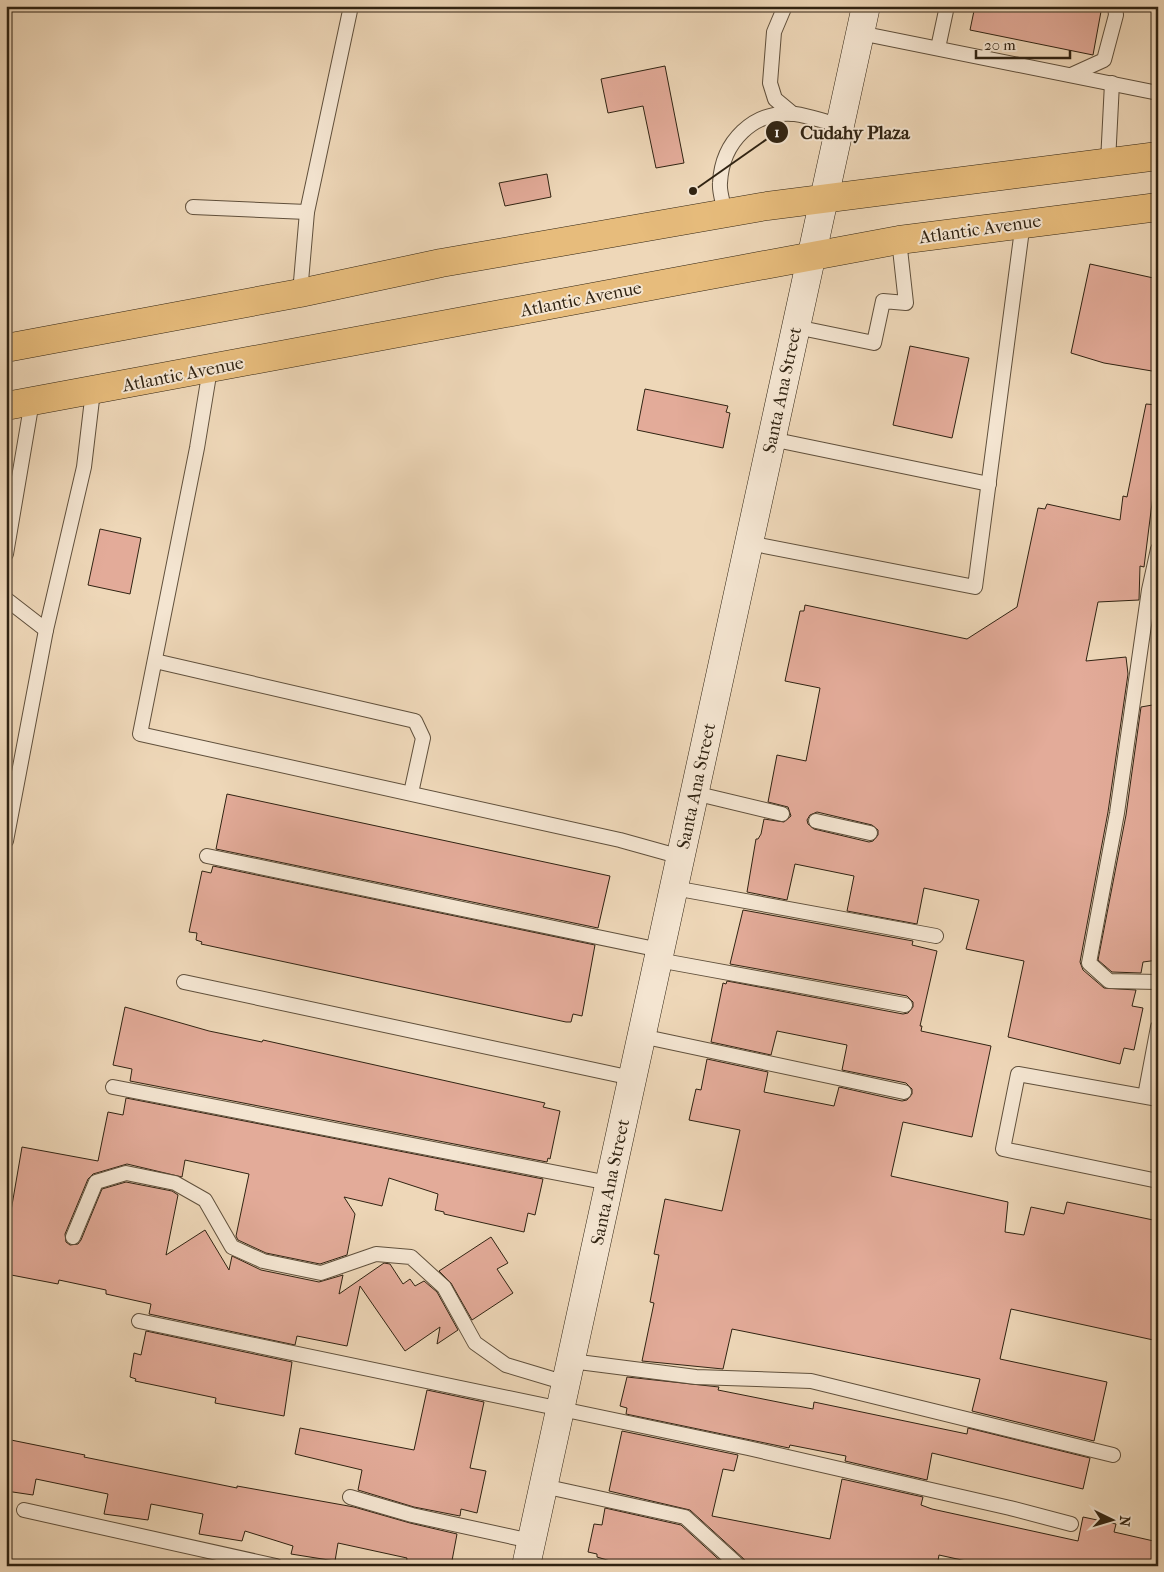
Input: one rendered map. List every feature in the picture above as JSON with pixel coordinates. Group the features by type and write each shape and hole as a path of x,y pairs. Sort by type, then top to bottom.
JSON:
{"main road":[{"path":"6,348 300,293 442,263 725,214 824,198 1158,156"},
{"name":"Atlantic Avenue","path":"19,404 899,240 1023,222 1158,207"}],"street":[{"name":"Santa Ana Street","path":"529,1554 840,125 862,14"}],"lane":[{"path":"300,293 307,212 351,6"},
{"path":"785,6 774,32 770,83 775,99 794,114"},
{"path":"938,48 947,6"},
{"path":"1071,75 1104,60 1116,15 1114,6"},
{"path":"862,14 938,48 1158,93"},
{"path":"1108,162 1112,83"},
{"path":"725,214 720,184 725,159 740,131 763,118 794,114 840,125"},
{"path":"193,207 307,212"},
{"path":"749,543 975,587 1023,222"},
{"path":"796,327 874,343 883,300 906,303 899,240"},
{"path":"210,369 197,448 140,734 620,840 680,856"},
{"path":"6,842 46,630 84,467 93,391"},
{"path":"6,554 19,404"},
{"path":"771,438 988,484"},
{"path":"1158,550 1149,590 1117,813 1089,963 1109,981 1158,982"},
{"path":"6,599 46,630"},
{"path":"155,661 416,721 423,738 411,793"},
{"path":"694,793 782,814"},
{"path":"816,821 870,833"},
{"path":"208,856 659,955 905,1005"},
{"path":"674,888 936,936"},
{"path":"184,982 632,1078"},
{"path":"1158,1027 1151,1098 1018,1074 1003,1149 1158,1181"},
{"path":"641,1036 904,1092"},
{"path":"113,1087 609,1183"},
{"path":"74,1237 96,1182 126,1173 175,1183 204,1200 232,1247 263,1261 321,1273 376,1254 411,1257 444,1287 475,1343 506,1365 568,1372 811,1381 1113,1455"},
{"path":"139,1321 758,1450 1010,1508 1071,1524"},
{"path":"543,1486 685,1517 739,1566"},
{"path":"350,1497 412,1515 529,1554"},
{"path":"24,1510 276,1566"}],"building":[{"path":"975,6 1102,6 1093,55 970,30"},
{"path":"665,66 684,163 656,168 643,106 608,113 601,79"},
{"path":"547,174 551,197 505,206 499,183"},
{"path":"1090,264 1158,279 1158,372 1104,363 1071,353"},
{"path":"910,346 969,358 952,438 893,425"},
{"path":"645,389 728,406 726,412 730,413 723,448 637,430"},
{"path":"1146,404 1158,405 1158,495 1153,495 1144,567 1140,566 1139,600 1098,602 1086,661 1126,657 1128,674 1108,812 1080,962 1083,970 1104,988 1136,990 1132,1006 1143,1008 1134,1050 1124,1048 1120,1064 1008,1037 1024,961 966,949 979,900 924,888 917,924 847,911 854,876 795,864 787,900 747,892 756,839 761,834 764,819 784,822 791,816 788,807 768,802 777,755 806,761 820,688 785,681 800,611 804,611 805,605 967,639 1017,607 1038,508 1045,509 1047,504 1120,520 1123,496 1127,497","holes":["817,812 872,825 878,830 878,835 873,841 869,842 814,829 808,824 807,820 810,815"]},
{"path":"100,529 141,538 130,594 88,585"},
{"path":"1158,704 1158,960 1143,962 1141,973 1112,972 1098,960 1126,815 1141,707"},
{"path":"227,794 610,876 598,928 216,849"},
{"path":"213,866 595,945 582,1016 573,1014 571,1022 566,1022 201,944 202,942 196,940 197,933 189,932 202,871 211,873"},
{"path":"743,910 913,941 912,945 937,951 920,1026 922,1026 921,1031 991,1046 972,1137 903,1122 891,1176 1008,1202 1005,1232 1024,1235 1031,1207 1064,1214 1067,1202 1158,1221 1158,1341 1011,1309 1000,1359 1107,1382 1094,1441 972,1411 980,1379 732,1329 723,1369 642,1361 654,1303 650,1302 659,1255 654,1254 665,1199 722,1211 740,1130 689,1120 696,1089 701,1090 707,1059 768,1072 764,1092 834,1106 839,1087 902,1101 907,1100 912,1094 912,1089 906,1083 842,1070 847,1045 777,1031 771,1055 711,1042 723,983 726,984 727,981 903,1014 908,1013 913,1007 913,1002 907,996 730,964"},
{"path":"125,1007 209,1031 262,1042 263,1040 545,1103 543,1107 560,1111 550,1159 548,1158 547,1162 130,1081 132,1069 113,1065"},
{"path":"126,1098 543,1179 535,1215 528,1213 524,1232 444,1214 444,1212 435,1210 438,1194 389,1178 382,1206 344,1197 355,1214 347,1255 320,1264 266,1253 238,1240 236,1236 249,1174 185,1160 182,1177 127,1164 93,1174 88,1179 65,1234 66,1242 70,1245 78,1244 81,1240 102,1189 126,1182 172,1191 178,1195 166,1255 205,1230 229,1270 232,1256 261,1270 319,1282 343,1275 339,1294 384,1263 390,1264 403,1284 410,1279 415,1286 424,1281 437,1292 458,1330 437,1344 440,1327 405,1351 360,1286 347,1346 297,1336 295,1345 149,1314 151,1304 106,1294 106,1290 59,1280 58,1284 6,1274 6,1240 22,1147 98,1161 108,1112 123,1115"},
{"path":"491,1237 508,1263 497,1269 513,1293 472,1320 451,1283 439,1271"},
{"path":"146,1331 292,1362 284,1416 215,1403 216,1398 135,1381 136,1379 130,1377 134,1353 141,1355"},
{"path":"627,1377 719,1387 718,1390 813,1409 814,1402 967,1434 968,1428 1090,1458 1083,1489 932,1453 927,1480 845,1461 846,1456 790,1445 789,1448 626,1414 627,1408 620,1406"},
{"path":"427,1390 484,1402 470,1468 486,1471 477,1513 461,1509 460,1516 414,1507 358,1490 362,1470 295,1454 300,1428 414,1450"},
{"path":"622,1431 738,1455 734,1471 723,1469 712,1516 830,1539 842,1479 923,1497 921,1505 932,1509 1078,1541 1083,1517 1116,1524 1114,1532 1158,1542 1158,1566 989,1566 939,1555 937,1566 748,1566 745,1560 690,1510 609,1491"},
{"path":"6,1439 237,1488 237,1486 354,1507 457,1534 451,1566 406,1566 407,1558 338,1543 335,1561 291,1554 293,1546 245,1531 242,1541 199,1534 203,1514 151,1504 148,1520 104,1514 108,1494 36,1479 33,1495 6,1491"},
{"path":"605,1508 681,1525 726,1566 627,1566 597,1557 597,1554 588,1552 594,1524 602,1525"}],"place":[{"name":"Cudahy Plaza","path":"693,191"}]}
